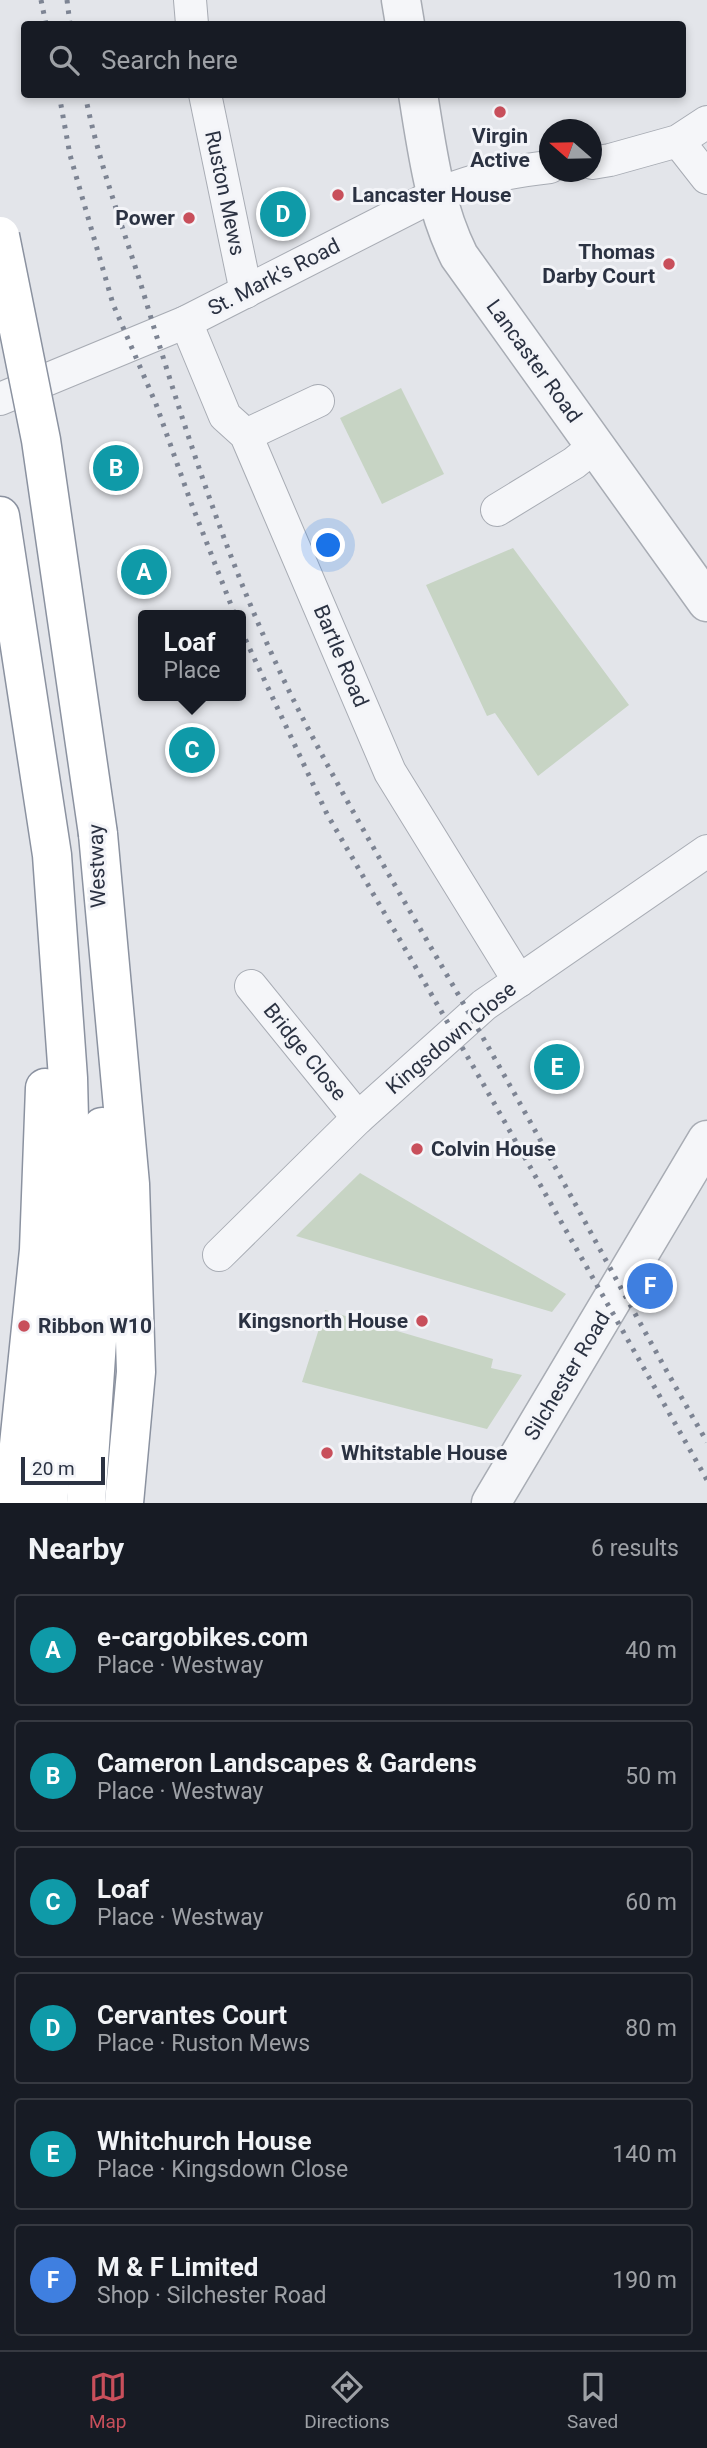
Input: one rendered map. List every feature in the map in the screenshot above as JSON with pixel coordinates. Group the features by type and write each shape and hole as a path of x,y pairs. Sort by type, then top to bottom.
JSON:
{"highway":[{"name":"Westway","path":"0,236 41,440 98,834 103,1254 86,1503"},
{"name":"Westway","path":"0,516 52,855 68,1078 72,1242 48,1503"},
{"path":"98,834 130,1184 136,1372 124,1503"},
{"path":"13,1503 39,1250 52,855"}],"street":[{"path":"190,0 192,21"},
{"path":"401,0 404,21"},
{"name":"Ruston Mews","path":"206,98 246,292"},
{"name":"Lancaster Road","path":"419,98 436,194 446,229 459,256 707,602"},
{"path":"602,161 678,141 707,122"},
{"path":"678,141 707,178"},
{"name":"St. Mark's Road","path":"0,399 186,322 436,194 500,173 539,168"},
{"name":"Bartle Road","path":"186,322 225,416 246,435 390,772 519,981"},
{"path":"246,435 317,401"},
{"path":"497,510 574,463 594,446"},
{"name":"Kingsdown Close","path":"219,1255 358,1118 484,1005 707,851"},
{"name":"Bridge Close","path":"251,986 358,1118"},
{"name":"Silchester Road","path":"491,1503 707,1140"}],"green space":[{"path":"401,388 444,474 382,504 340,418"},
{"path":"513,548 629,705 538,776 495,713 487,716 426,585"},
{"path":"360,1173 566,1294 552,1312 296,1236"},
{"path":"325,1310 493,1359 491,1368 522,1375 487,1429 302,1382"}],"railway":[{"path":"41,0 45,21"},
{"path":"67,0 70,21"},
{"path":"60,98 70,155 113,304 156,404 233,610"},
{"path":"86,98 103,168 193,449 251,607 274,659 348,802 504,1075 707,1442"},
{"path":"246,641 327,814 707,1480"}],"place":[{"name":"Virgin Active","path":"500,112"},
{"name":"Lancaster House","path":"338,195"},
{"name":"Cervantes Court","path":"283,214"},
{"name":"Power","path":"189,218"},
{"name":"Thomas Darby Court","path":"669,264"},
{"name":"Cameron Landscapes & Gardens","path":"116,468"},
{"name":"e-cargobikes.com","path":"144,572"},
{"name":"Loaf","path":"192,750"},
{"name":"Whitchurch House","path":"557,1067"},
{"name":"Colvin House","path":"417,1149"},
{"name":"M & F Limited","path":"650,1286"},
{"name":"Kingsnorth House","path":"422,1321"},
{"name":"Ribbon W10","path":"24,1326"},
{"name":"Whitstable House","path":"327,1453"}]}
